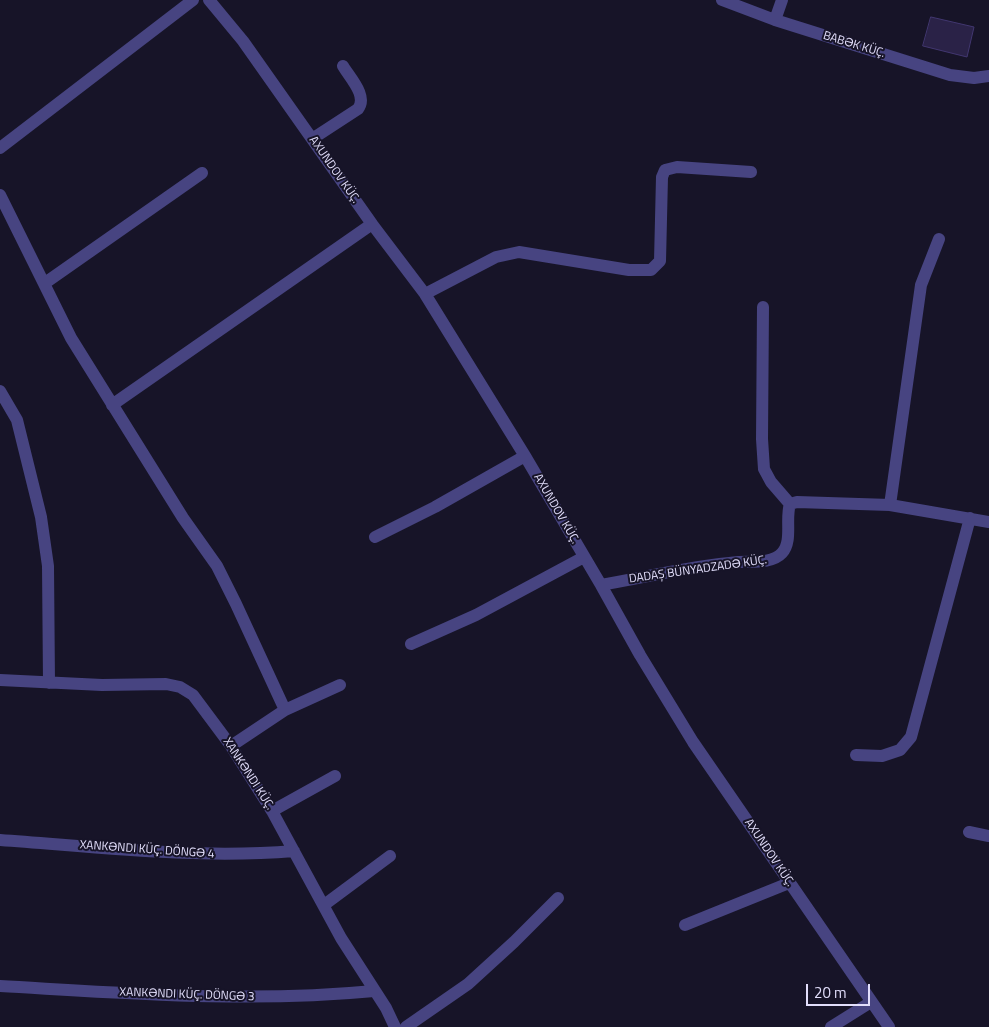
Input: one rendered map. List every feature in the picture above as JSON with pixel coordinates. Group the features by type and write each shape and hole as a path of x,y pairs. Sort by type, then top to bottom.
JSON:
{"street":[{"path":"0,148 193,0"},
{"name":"AXUNDOV KÜÇ.","path":"209,0 243,41 372,224 425,294 525,456 640,655 693,742 889,1027"},
{"name":"BABƏK KÜÇ.","path":"722,0 775,20 950,75 974,78 989,76"},
{"path":"775,20 782,0"},
{"path":"312,139 358,108 362,103 362,97 342,66"},
{"path":"425,294 496,257 519,252 630,270 651,270 660,261 662,177 666,170 677,167 751,172"},
{"path":"45,283 202,173"},
{"path":"0,195 72,338 183,518 216,566 236,604 285,710"},
{"path":"112,405 372,224"},
{"path":"890,504 921,285 939,239"},
{"path":"763,307 762,439 764,469 771,482 790,504 797,502 890,504 989,522"},
{"path":"0,391 17,420 41,517 48,566 49,683"},
{"path":"375,537 435,507 525,456"},
{"name":"DADAŞ BÜNYADZADƏ KÜÇ.","path":"601,585 726,563 776,558 788,544 787,513 790,504"},
{"path":"856,755 882,756 900,750 911,737 970,518"},
{"path":"411,644 476,614 584,557"},
{"name":"XANKƏNDI KÜÇ.","path":"0,680 49,683 166,684 180,687 193,695 231,746 272,811 324,906 386,1008 395,1027"},
{"path":"231,746 285,710 340,685"},
{"path":"272,811 335,776"},
{"path":"970,832 989,836"},
{"name":"XANKƏNDI KÜÇ. DÖNGƏ 4","path":"0,840 206,854 250,855 294,851"},
{"path":"324,906 390,856"},
{"path":"685,925 789,883"},
{"path":"406,1027 468,984 558,898"},
{"name":"XANKƏNDI KÜÇ. DÖNGƏ 3","path":"0,986 174,996 291,997 374,991"},
{"path":"832,1027 871,1002"}],"building":[{"path":"931,17 974,27 967,57 923,46"}]}
